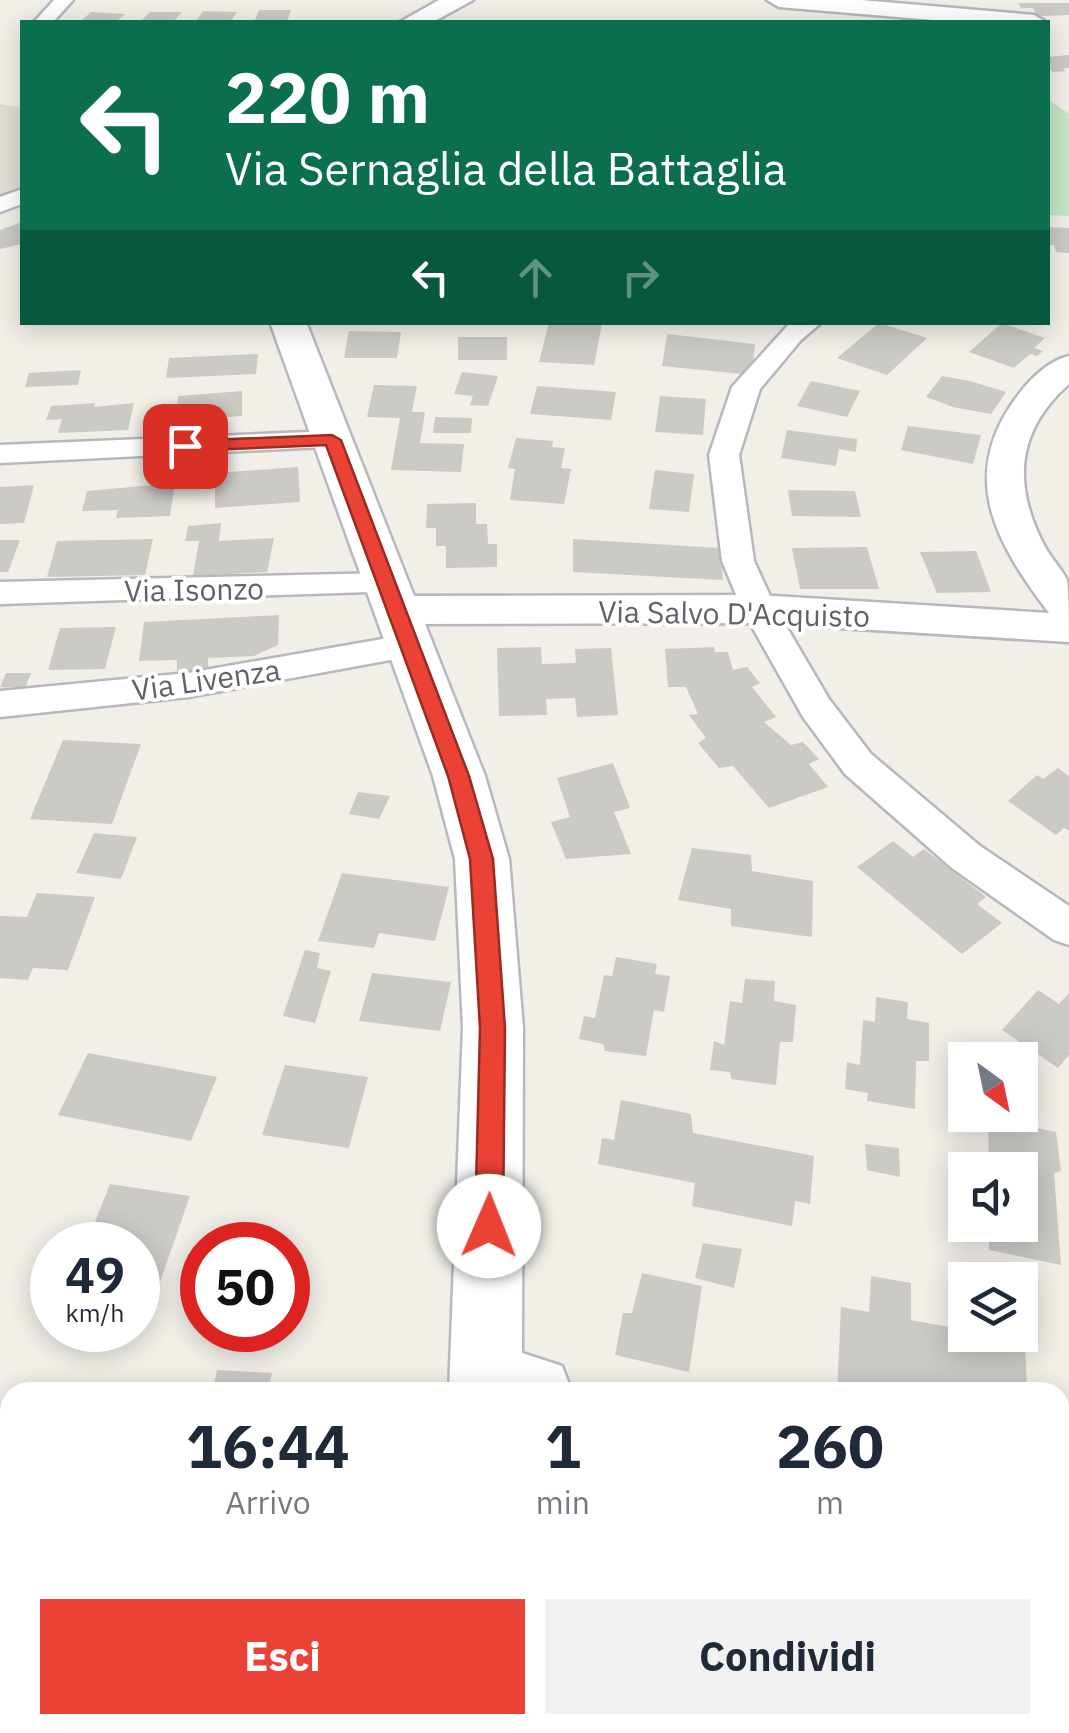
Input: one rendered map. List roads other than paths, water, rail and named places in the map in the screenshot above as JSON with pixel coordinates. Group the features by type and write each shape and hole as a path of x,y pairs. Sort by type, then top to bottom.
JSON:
{"main road":[{"path":"417,20 460,0"},
{"path":"289,325 459,776 482,859 492,1028 503,1382"}],"street":[{"path":"45,20 64,0"},
{"path":"779,0 1018,20"},
{"path":"805,325 792,334 746,387 724,455 738,561 759,609 816,708 858,764 966,857 1069,928"},
{"path":"1069,366 1041,386 1014,423 1002,467 1009,517 1037,572 1069,610"},
{"path":"0,454 332,440"},
{"name":"Via Isonzo","path":"0,593 399,614"},
{"name":"Via Salvo D'Acquisto","path":"399,614 759,609 1069,628"},
{"name":"Via Livenza","path":"0,704 188,686 399,614"}]}
